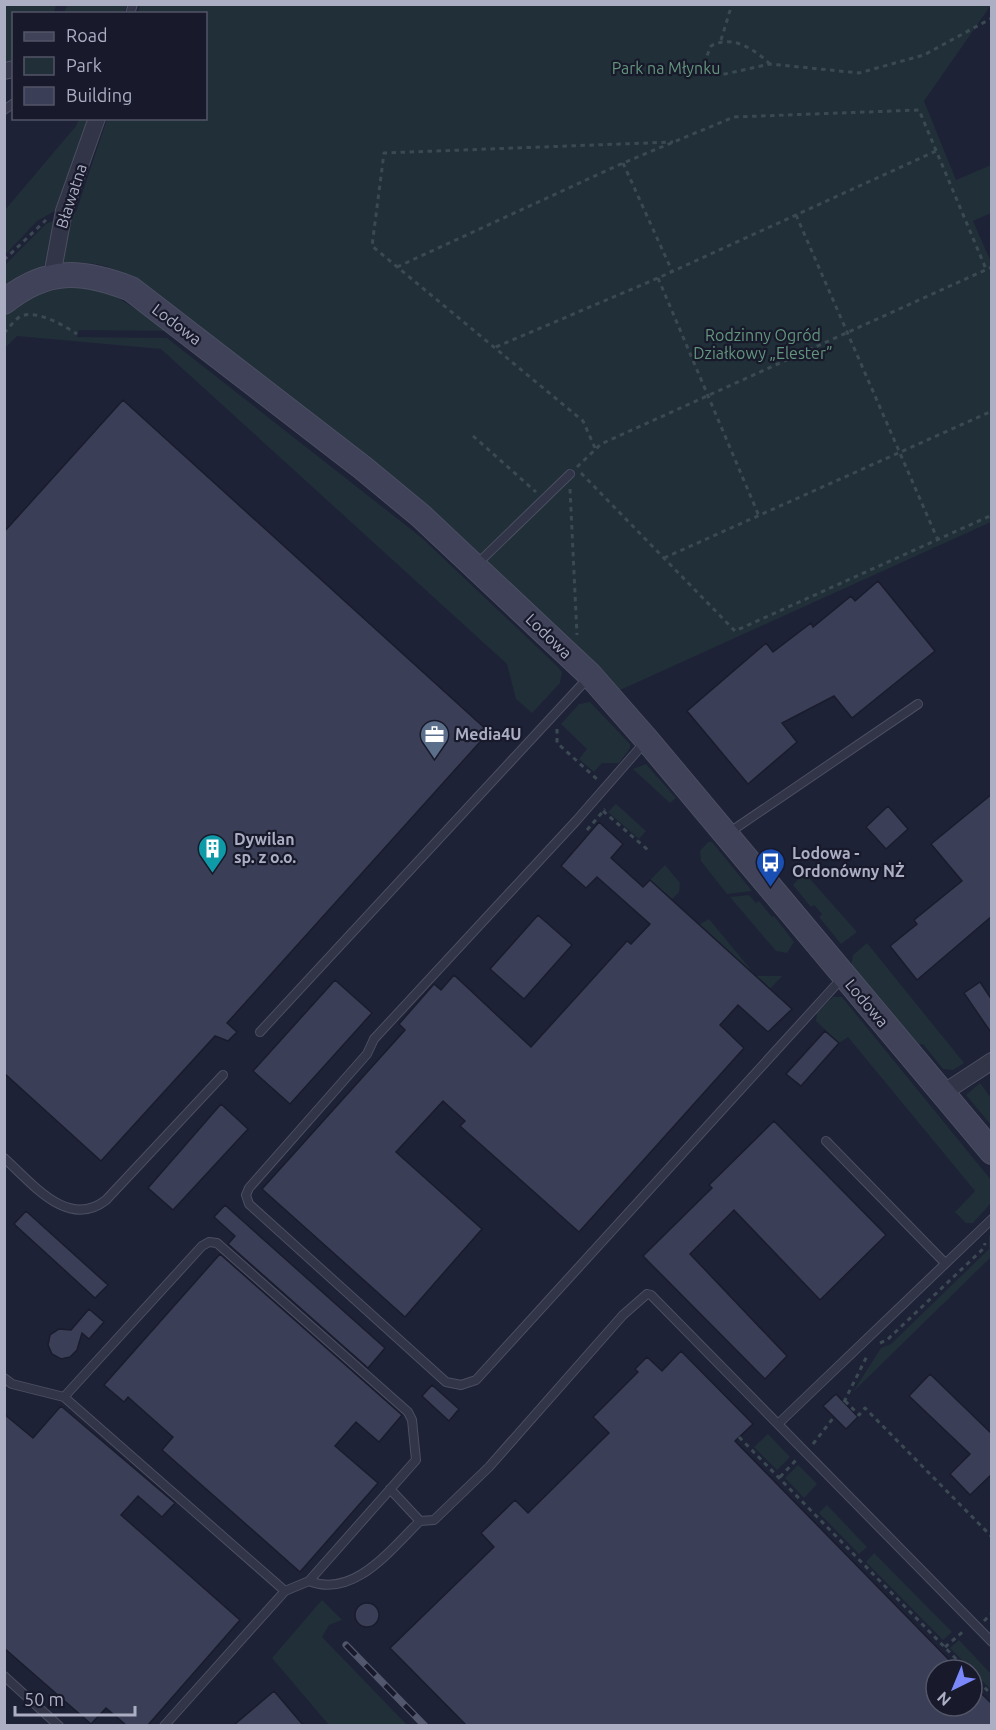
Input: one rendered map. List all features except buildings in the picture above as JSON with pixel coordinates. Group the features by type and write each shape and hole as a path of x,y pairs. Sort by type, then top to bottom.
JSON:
{"street":[{"name":"Bławatna","path":"52,276 64,211 96,120"},
{"name":"Lodowa","path":"4,302 19,290 52,276 78,274 102,278 131,289 363,468 475,566 584,670 647,740 992,1152"},
{"path":"942,1093 992,1061"}],"lane":[{"path":"475,566 573,471"},
{"path":"260,1032 549,720 584,670"},
{"path":"727,835 918,704"},
{"path":"647,740 374,1039 367,1054 246,1195 249,1204 446,1382 461,1385 476,1380 845,976"},
{"path":"4,1158 55,1203 75,1210 94,1209 223,1075"},
{"path":"826,1141 945,1263"},
{"path":"779,1423 992,1219"},
{"path":"64,1397 202,1246 209,1242 217,1243 408,1413 412,1420 416,1460 309,1581 285,1591 164,1725"},
{"path":"309,1581 323,1587 340,1584 367,1571 420,1521 434,1520 489,1467 623,1315 647,1294 660,1304 779,1423 992,1642"},
{"path":"4,1393 8,1381 64,1397 285,1591"},
{"path":"390,1489 420,1521"},
{"path":"4,1676 59,1725"}],"path":[{"path":"721,40 732,4"},
{"path":"770,64 748,48 721,40 711,46 704,63 715,73 725,74 770,64 859,73 924,55 992,18"},
{"path":"397,267 674,141 734,117 919,110 986,269"},
{"path":"595,448 584,421 372,246 384,153 674,141"},
{"path":"496,347 658,278 936,151"},
{"path":"623,164 672,271"},
{"path":"4,260 43,222 64,211"},
{"path":"795,215 937,538"},
{"path":"584,670 573,471 595,448 992,267"},
{"path":"658,278 759,516"},
{"path":"4,333 18,318 26,315 54,322 77,334"},
{"path":"664,558 992,411"},
{"path":"473,436 544,499"},
{"path":"573,471 664,558 735,631 992,515"},
{"path":"549,720 557,729 557,743 606,787"},
{"path":"603,811 648,850"},
{"path":"985,1236 984,1248 887,1340 879,1344 867,1356 844,1402 859,1415 865,1408 992,1537"},
{"path":"739,1437 955,1658"}],"green space":[{"path":"67,4 127,5 124,12 64,12"},
{"path":"4,5 56,5 54,12 12,12 12,62 4,63"},
{"path":"140,5 991,5 924,101 956,180 991,165 991,213 973,221 991,262 991,522 618,691 484,558 346,440 143,283 104,266 83,263 61,265 69,211 76,212 107,120 207,120 207,12 138,12"},
{"path":"79,120 89,120 60,208 37,221 5,255 5,210 76,126"},
{"path":"58,218 48,261 40,269 5,285 5,265 46,224"},
{"path":"81,286 115,296 170,331 79,330 77,337 167,338 422,538 557,666 562,672 560,683 532,713 516,699 507,664 161,349 17,336 5,348 5,314 31,297"},
{"path":"590,702 630,744 630,748 619,763 602,763 594,772 579,759 587,749 561,724 579,704"},
{"path":"646,764 676,798 670,803 633,769"},
{"path":"616,804 646,831 639,839 608,812"},
{"path":"708,842 712,842 752,891 727,894 701,861 700,851"},
{"path":"665,865 680,883 679,892 671,900 650,880"},
{"path":"811,865 810,879 857,932 841,944 819,917 822,914 814,905 811,907 793,885"},
{"path":"749,895 756,903 759,901 772,917 774,916 794,942 787,953 776,951 730,897"},
{"path":"709,919 756,976 782,976 770,989 699,925"},
{"path":"867,943 964,1063 953,1070 943,1069 923,1044 917,1045 851,966 853,955"},
{"path":"833,997 842,997 991,1180 991,1203 973,1223 966,1223 955,1212 975,1191 848,1037 839,1043 816,1021 817,1013"},
{"path":"980,1083 991,1098 991,1125 966,1095"},
{"path":"991,1233 991,1257 853,1392 881,1348 891,1344 989,1249"},
{"path":"768,1434 790,1457 777,1470 754,1447"},
{"path":"798,1465 817,1484 804,1498 785,1478"},
{"path":"827,1505 867,1547 859,1554 819,1513"},
{"path":"874,1553 952,1632 943,1640 866,1562"},
{"path":"322,1600 342,1620 329,1625 322,1637 407,1725 329,1725 272,1658"},
{"path":"959,1640 976,1658 960,1658 950,1648"},
{"path":"984,1667 991,1674 991,1690 984,1683"}],"railway":[{"path":"346,1645 425,1726"}],"place":[{"name":"Media4U","path":"434,760"},
{"name":"Dywilan sp. z o.o.","path":"213,874"},
{"name":"Lodowa - Ordonówny NŻ","path":"771,888"}],"park label":[{"name":"Park na Młynku","path":"666,68"},
{"name":"Rodzinny Ogród Działkowy „Elester”","path":"763,344"}]}
